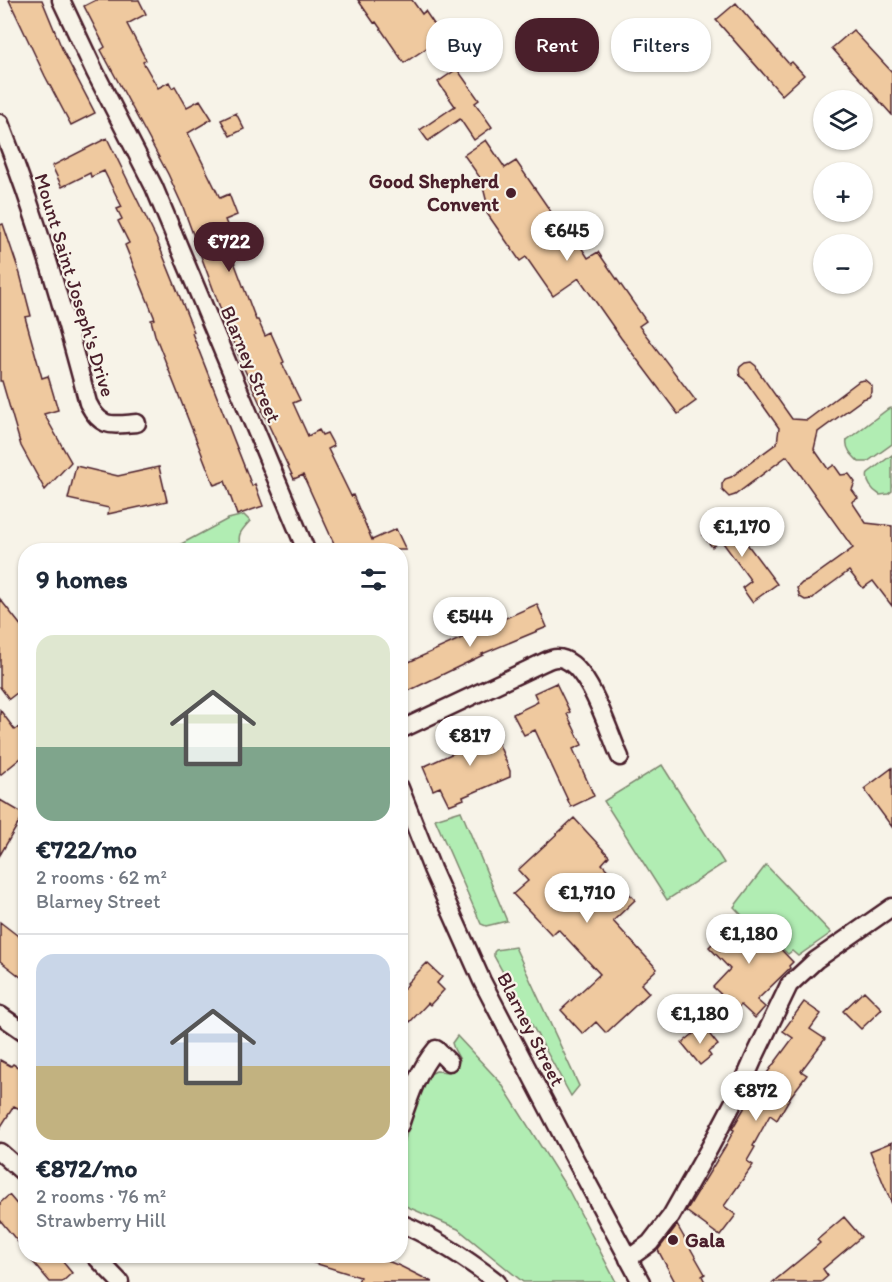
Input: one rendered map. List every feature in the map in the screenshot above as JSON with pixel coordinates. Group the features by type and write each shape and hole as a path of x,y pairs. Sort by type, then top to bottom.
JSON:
{"street":[{"name":"Blarney Street","path":"61,0 154,187 303,543"},
{"name":"Mount Saint Joseph's Drive","path":"0,123 38,227 88,403 94,415 103,422 114,425 137,423"},
{"path":"408,726 544,662 559,658 570,662 583,674 610,728 620,757"},
{"name":"Blarney Street","path":"408,808 440,888 482,981 641,1282"},
{"path":"628,1258 650,1243 671,1216 720,1129 789,985 816,960 892,907"},
{"path":"0,1015 18,1027"},
{"path":"408,1101 428,1058 436,1049 449,1062"},
{"path":"0,1152 18,1168"},
{"path":"408,1226 444,1244 497,1282"},
{"path":"102,1263 120,1282"}],"green space":[{"path":"892,408 892,444 867,462 859,462 848,449 847,440"},
{"path":"892,455 892,491 880,495 870,486 868,473"},
{"path":"244,515 250,521 240,534 239,543 183,543 228,519"},
{"path":"662,765 724,863 667,900 604,801"},
{"path":"461,811 507,921 486,926 481,924 435,819"},
{"path":"766,865 831,933 798,956 792,951 788,954 780,947 776,951 734,907"},
{"path":"515,947 579,1086 571,1096 494,956 496,950"},
{"path":"457,1036 501,1083 569,1191 616,1282 523,1282 458,1229 408,1207 408,1128 428,1075 436,1071 449,1072 460,1060 452,1043"}],"building":[{"path":"9,0 42,0 63,51 95,113 71,125"},
{"path":"96,0 139,0 146,14 127,24 146,60 143,62 158,88 169,82 172,88 175,86 187,107 200,100 212,119 188,133 220,198 229,194 237,215 225,220 240,256 233,259 256,320 265,336 271,333 284,362 282,363 300,400 293,403 308,436 319,430 322,435 327,433 334,446 328,449 351,496 353,495 372,540 396,529 403,543 334,543 303,475 294,479 242,364 183,207 168,174 101,50 105,47 84,6"},
{"path":"358,0 412,0 422,14 425,11 430,18 426,18 426,48 404,63 376,22 374,23"},
{"path":"736,3 789,64 792,62 804,75 782,95 716,20"},
{"path":"853,30 892,72 892,115 873,94 873,90 870,90 832,48"},
{"path":"453,72 459,72 479,100 475,103 492,127 474,140 460,119 428,141 420,130 455,106 438,82"},
{"path":"236,113 244,129 230,136 221,120"},
{"path":"107,138 156,238 252,486 255,484 263,506 237,515 225,481 214,485 155,335 151,320 155,319 125,245 129,243 118,221 122,219 117,209 122,207 104,171 91,177 90,173 62,187 52,166"},
{"name":"Good Shepherd Convent","path":"486,140 505,168 516,161 562,228 567,225 588,258 598,252 646,321 639,326 696,401 678,414 579,278 553,296 526,257 520,261 484,209 488,207 481,179 464,155"},
{"path":"3,224 31,316 25,317 42,378 48,376 58,410 44,414 71,462 45,490 21,446 2,381 0,381 0,225"},
{"path":"751,362 792,419 807,420 859,381 865,380 872,386 869,397 818,432 814,449 828,469 834,465 841,475 849,474 855,482 852,490 858,498 852,502 866,523 892,526 892,606 873,581 863,588 849,571 812,599 805,600 800,597 797,588 802,583 853,548 787,456 735,495 729,497 722,490 725,479 777,443 779,428 740,376 740,367"},
{"path":"76,466 118,476 159,467 167,501 108,514 109,508 68,499"},
{"path":"727,517 777,584 752,602 742,588 751,581 721,540 712,547 703,535"},
{"path":"0,599 18,622 18,692 9,699 0,687"},
{"path":"537,604 547,627 482,654 408,691 408,662"},
{"path":"556,683 570,712 567,714 582,745 573,749 594,796 571,807 535,730 524,735 513,714 538,702 534,693"},
{"path":"0,710 15,730 18,728 18,760 0,775"},
{"path":"490,723 510,771 510,777 449,805 440,787 433,790 423,767 469,746 464,735"},
{"path":"892,768 892,827 864,789"},
{"path":"0,800 18,810 18,824 0,855"},
{"path":"574,818 609,856 602,864 635,900 613,921 657,969 641,984 649,993 606,1033 596,1022 583,1034 561,1010 600,974 558,929 552,935 513,894 528,881 518,870"},
{"path":"740,916 752,928 756,924 793,962 790,968 757,1000 765,1007 755,1018 741,1005 737,1009 713,987 730,969 709,947"},
{"path":"0,922 18,936 18,975 0,961"},
{"path":"427,963 442,977 437,983 444,990 410,1022 408,1020 408,982"},
{"path":"864,991 882,1009 861,1029 843,1011"},
{"path":"804,1002 821,1014 810,1029 825,1039 801,1071 807,1075 777,1120 770,1115 753,1146 755,1147 747,1161 753,1165 724,1206 736,1215 720,1236 686,1211 725,1147 734,1130 732,1129 756,1088 793,1038 783,1031"},
{"path":"703,1026 718,1045 708,1052 711,1056 700,1065 682,1043"},
{"path":"0,1060 18,1067 18,1108 14,1106 0,1128"},
{"path":"892,1142 892,1204 870,1151"},
{"path":"9,1195 18,1206 18,1242 0,1220 0,1203"},
{"path":"844,1217 861,1237 823,1269 828,1276 821,1282 773,1282 820,1243 817,1240"},
{"path":"677,1225 705,1274 702,1276 705,1282 675,1282 658,1250"},
{"path":"34,1263 64,1263 72,1273 62,1282 50,1282"},
{"path":"314,1263 392,1263 432,1282 358,1282 360,1277"}],"place":[{"name":"Good Shepherd Convent","path":"511,193"},
{"name":"Gala","path":"673,1240"}]}
